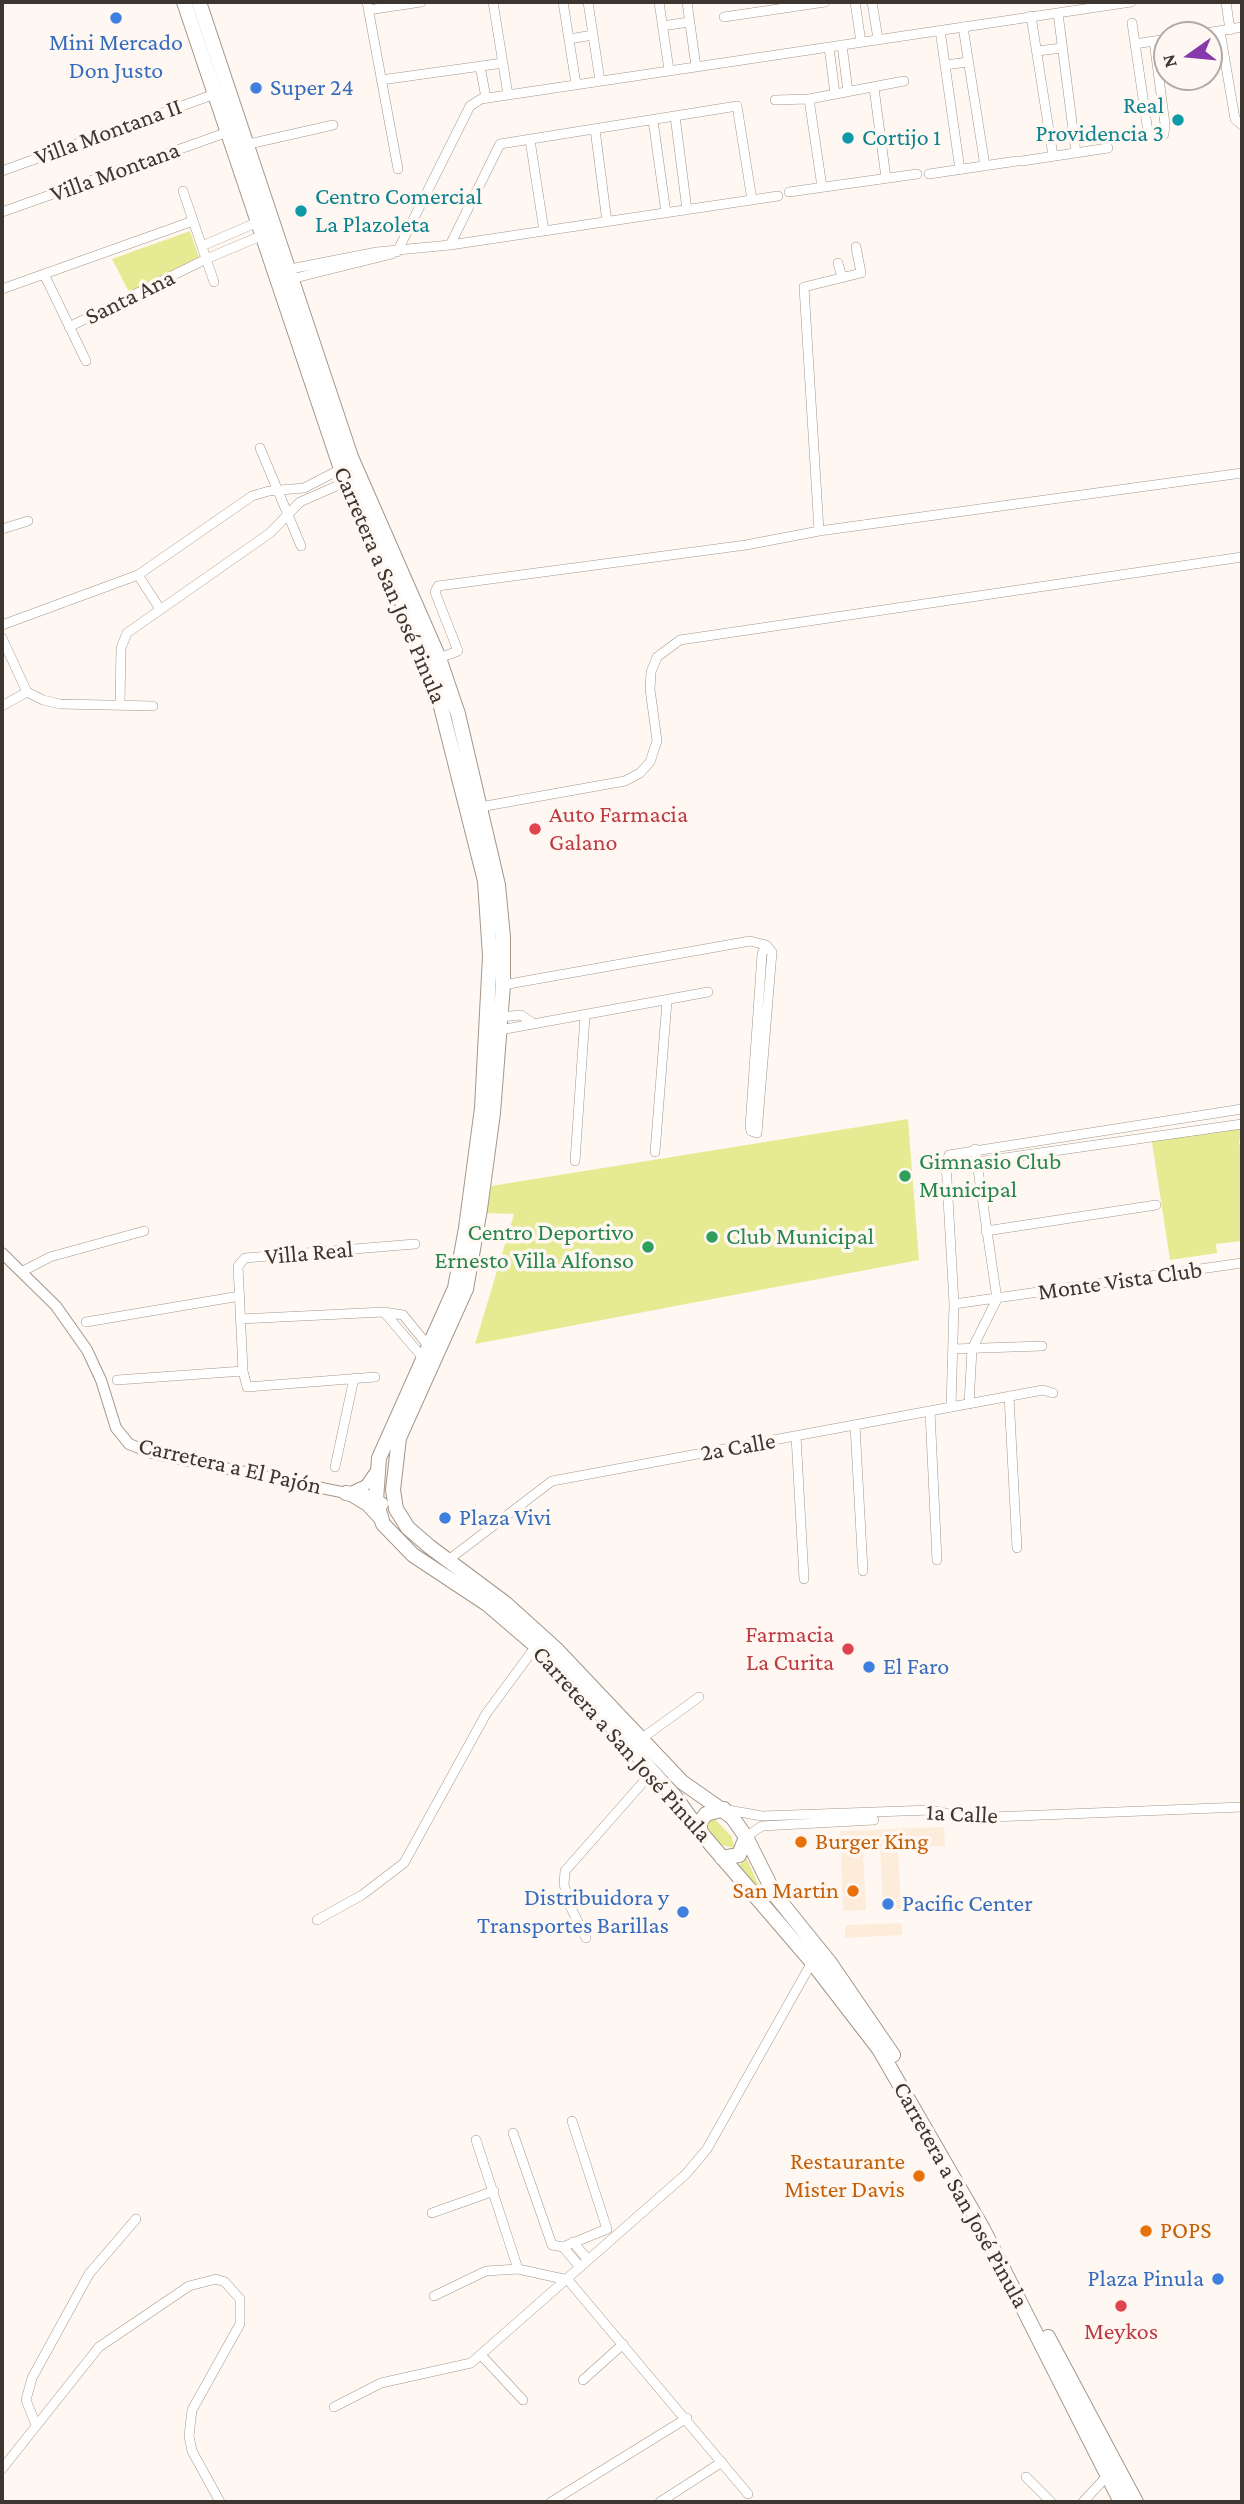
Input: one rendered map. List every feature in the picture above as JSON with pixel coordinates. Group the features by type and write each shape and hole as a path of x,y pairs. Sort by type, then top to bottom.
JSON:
{"main road":[{"name":"Carretera a San José Pinula","path":"184,2 261,228 283,276 351,457 439,658 458,713 498,885 503,937 504,1021 466,1289 399,1438 395,1464 396,1509 404,1523 487,1604 536,1646 653,1771 722,1858 812,1962 879,2049 1002,2263 1121,2502"},
{"name":"Carretera a San José Pinula","path":"200,2 249,144 283,276 344,475 436,687 485,881 490,956 482,1108 455,1288 388,1434 377,1469 376,1500 383,1524 412,1555 451,1569 505,1604 557,1650 682,1782 724,1810 746,1837 784,1910 830,1963 874,2023 996,2233 1136,2502"},
{"path":"347,1493 376,1500 405,1536 416,1545 430,1548"},
{"path":"700,1831 700,1822 706,1814 724,1810"},
{"path":"722,1858 739,1855 746,1837"},
{"path":"812,1962 820,1963 865,2021 874,2023"}],"street":[{"path":"398,169 368,6 421,2"},
{"path":"493,2 508,94"},
{"path":"563,2 576,84"},
{"path":"588,2 600,81"},
{"path":"659,2 669,71"},
{"path":"687,2 696,66"},
{"path":"724,17 757,7 825,2"},
{"path":"855,2 861,42"},
{"path":"872,2 878,39"},
{"path":"397,252 470,106 486,98 1130,2"},
{"path":"1226,2 1225,30 1235,119 1242,125"},
{"path":"1058,12 1076,153"},
{"path":"1031,16 1053,156"},
{"path":"662,26 689,22"},
{"path":"1132,23 1148,132 1160,136 1164,134 1165,124 1161,91"},
{"path":"963,27 985,166"},
{"path":"1225,30 1242,27"},
{"path":"940,30 960,170"},
{"path":"569,39 593,35"},
{"path":"1135,44 1153,41"},
{"path":"842,45 848,92"},
{"path":"829,47 835,94"},
{"path":"1037,51 1062,48"},
{"path":"945,65 968,62"},
{"path":"381,80 503,63"},
{"path":"480,66 486,98"},
{"path":"775,100 809,99 904,80"},
{"path":"874,88 886,178"},
{"name":"Villa Montana II","path":"2,171 215,93"},
{"path":"809,99 822,187"},
{"path":"450,245 500,144 737,106 752,200"},
{"path":"675,116 687,210"},
{"path":"653,120 666,213"},
{"path":"249,144 333,125"},
{"path":"595,129 607,222"},
{"name":"Villa Montana","path":"2,212 228,132"},
{"path":"530,139 544,231"},
{"path":"929,174 1108,148"},
{"path":"789,192 917,174"},
{"name":"Santa Ana","path":"183,191 214,282"},
{"path":"283,276 379,259 397,252 778,196"},
{"name":"Santa Ana","path":"2,289 193,221"},
{"path":"202,246 238,231 261,228"},
{"name":"Santa Ana","path":"44,274 69,327 243,243 261,228"},
{"path":"238,231 243,243"},
{"path":"819,531 804,287 862,274 856,247"},
{"path":"838,263 842,278"},
{"path":"69,327 86,361"},
{"path":"260,448 300,546"},
{"path":"439,658 458,651 435,592 438,586 746,545 819,531 1242,472"},
{"path":"2,625 138,575 261,492 304,488 344,475"},
{"path":"120,704 123,640 133,627 270,533 300,502 344,475"},
{"path":"2,529 28,521"},
{"path":"480,807 625,781 640,773 650,762 657,741 649,683 652,667 661,653 680,640 1242,557"},
{"path":"138,575 160,609"},
{"path":"2,638 4,656 27,692 60,705 153,706"},
{"path":"2,706 27,692"},
{"path":"503,985 751,941 766,945 762,954 759,1130 754,1133 750,1127 759,1070"},
{"path":"504,1021 519,1029 708,992"},
{"path":"655,1152 667,1001"},
{"path":"504,1021 521,1015 534,1024"},
{"path":"575,1161 585,1016"},
{"path":"951,1407 954,1304 946,1161 953,1152 1242,1109"},
{"path":"1150,1122 1152,1136"},
{"path":"977,1162 1242,1124"},
{"path":"970,1404 972,1349 998,1299 975,1149"},
{"path":"986,1231 1156,1205"},
{"path":"23,1271 50,1257 144,1231"},
{"name":"Villa Real","path":"243,1371 238,1266 245,1258 415,1244"},
{"name":"Carretera a El Pajón","path":"2,1253 56,1306 87,1350 101,1380 116,1428 129,1444 152,1453 347,1493 367,1506 383,1524"},
{"name":"Monte Vista Club","path":"954,1304 1242,1263"},
{"name":"Villa Real","path":"86,1322 240,1296"},
{"path":"240,1319 384,1312 403,1315 427,1354"},
{"path":"953,1349 1042,1346"},
{"path":"117,1380 243,1371 247,1387 375,1377"},
{"path":"335,1467 354,1378"},
{"name":"2a Calle","path":"451,1569 552,1481 1043,1390 1052,1393"},
{"path":"1009,1396 1017,1548"},
{"path":"930,1411 937,1560"},
{"path":"855,1425 863,1571"},
{"path":"796,1436 804,1579"},
{"name":"Carretera a El Pajón","path":"347,1493 366,1485 377,1469"},
{"path":"317,1920 362,1895 404,1863 486,1714 536,1646"},
{"path":"640,1739 699,1697"},
{"path":"586,1938 569,1904 564,1884 565,1871 653,1771"},
{"name":"1a Calle","path":"724,1810 762,1816 931,1810 967,1818 1242,1807"},
{"path":"746,1837 762,1826 874,1820"},
{"path":"334,2407 381,2383 463,2366 481,2355 686,2174 707,2149 812,1962"},
{"path":"513,2133 552,2245 563,2247 607,2229 572,2121"},
{"path":"476,2140 519,2269"},
{"path":"432,2213 494,2191"},
{"path":"36,2425 26,2400 32,2378 89,2274 136,2219"},
{"path":"573,2242 588,2260"},
{"path":"563,2247 580,2267"},
{"path":"434,2295 486,2271 519,2269 568,2280 687,2418 748,2494"},
{"path":"2,2469 99,2347 115,2333 189,2286 204,2280 225,2282 240,2299 240,2324 191,2410 189,2423 192,2451 220,2502"},
{"path":"583,2380 623,2344"},
{"path":"481,2355 523,2400"},
{"path":"551,2502 687,2418"},
{"path":"660,2502 722,2462"},
{"path":"1083,2502 1107,2476"},
{"path":"1026,2477 1051,2502"}],"shaded area":[{"path":"944,1827 945,1846 898,1848 901,1909 883,1910 880,1849 863,1850 866,1910 843,1911 840,1831"},
{"path":"902,1923 902,1935 845,1938 845,1925"}],"green space":[{"path":"190,231 199,257 129,292 112,259"},
{"name":"Club Municipal","path":"908,1119 919,1260 475,1344 514,1214 483,1213 491,1186"},
{"path":"1242,1122 1242,1139 1239,1140 1242,1162 1242,1241 1216,1244 1217,1253 1170,1260 1151,1136"},
{"path":"714,1818 732,1837 734,1848 722,1845 706,1827 708,1819"},
{"path":"747,1859 756,1880 776,1913 736,1867"}],"place":[{"name":"Mini Mercado Don Justo","path":"116,18"},
{"name":"Super 24","path":"256,88"},
{"name":"Real Providencia 3","path":"1178,120"},
{"name":"Cortijo 1","path":"848,138"},
{"name":"Centro Comercial La Plazoleta","path":"301,211"},
{"name":"Auto Farmacia Galano","path":"535,829"},
{"name":"Gimnasio Club Municipal","path":"905,1176"},
{"name":"Club Municipal","path":"712,1237"},
{"name":"Centro Deportivo Ernesto Villa Alfonso","path":"648,1247"},
{"name":"Plaza Vivi","path":"445,1518"},
{"name":"Farmacia La Curita","path":"848,1649"},
{"name":"El Faro","path":"869,1667"},
{"name":"Burger King","path":"801,1842"},
{"name":"San Martin","path":"853,1891"},
{"name":"Pacific Center","path":"888,1904"},
{"name":"Distribuidora y Transportes Barillas","path":"683,1912"},
{"name":"Restaurante Mister Davis","path":"919,2176"},
{"name":"POPS","path":"1146,2231"},
{"name":"Plaza Pinula","path":"1218,2279"},
{"name":"Meykos","path":"1121,2306"}]}
